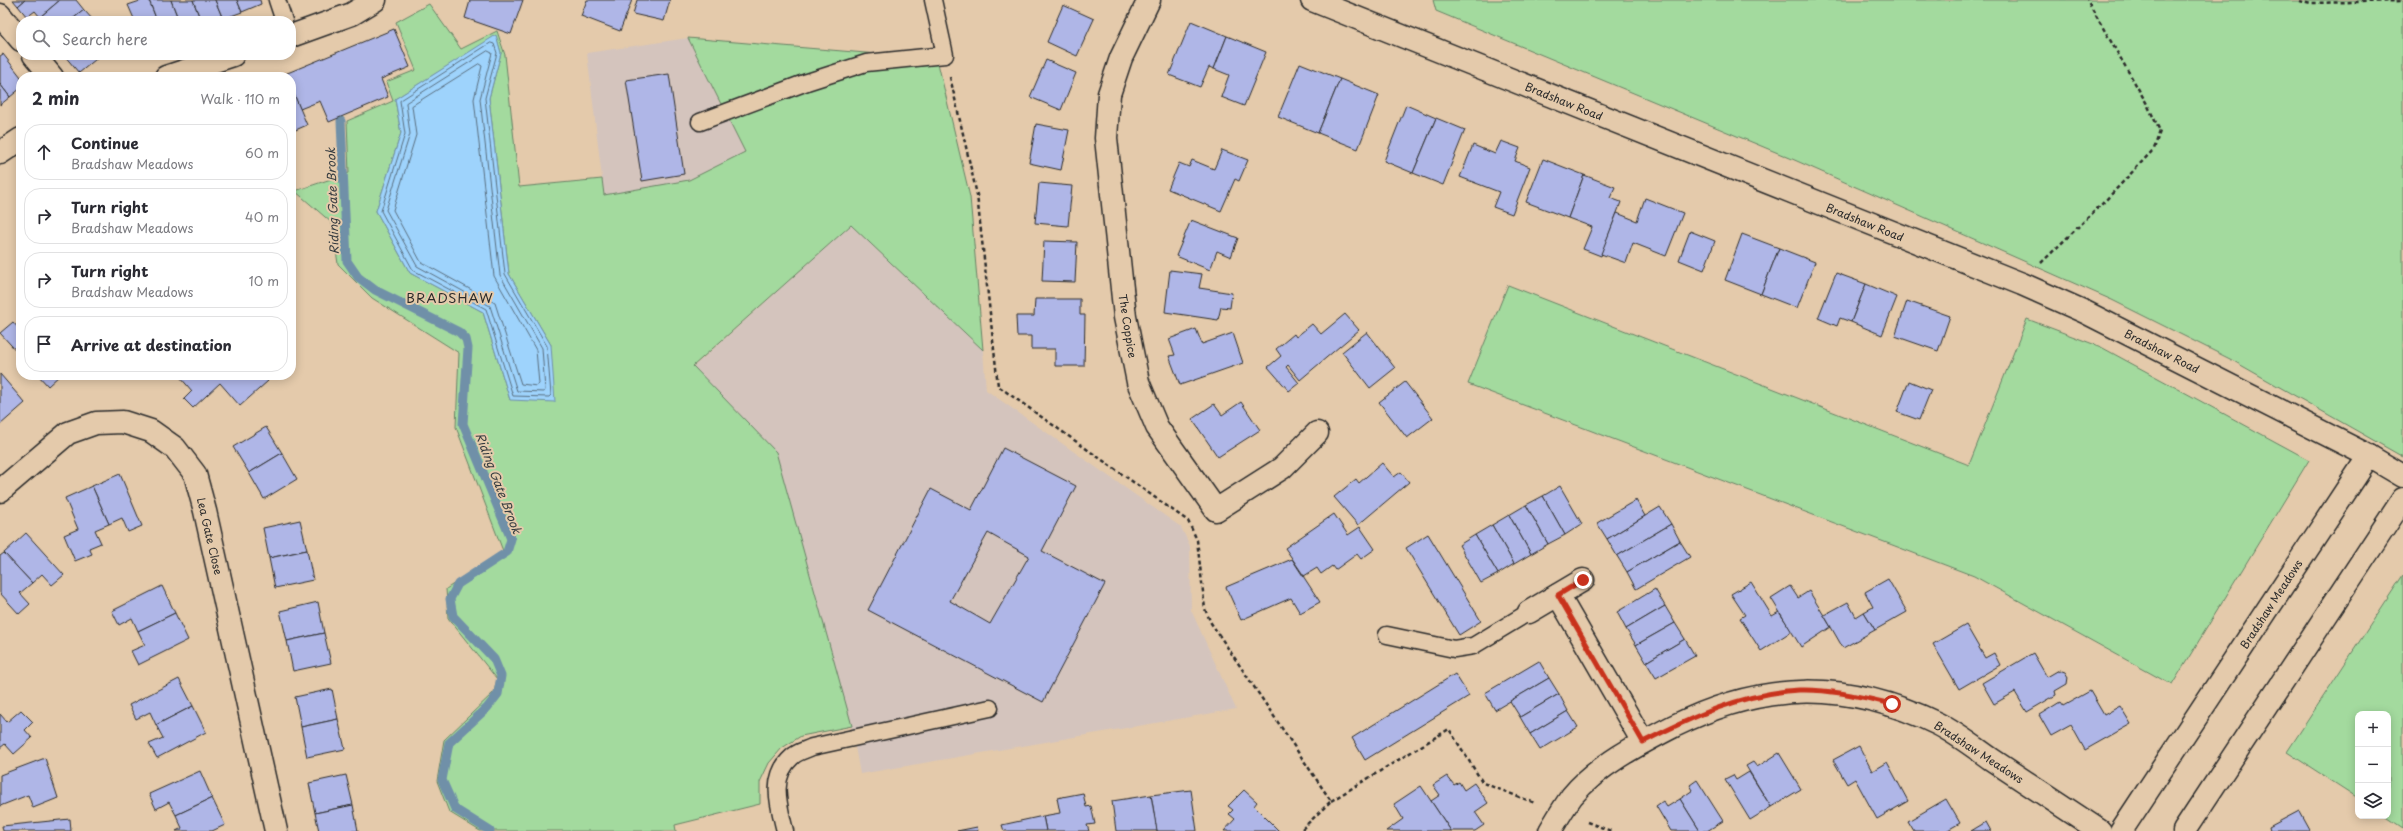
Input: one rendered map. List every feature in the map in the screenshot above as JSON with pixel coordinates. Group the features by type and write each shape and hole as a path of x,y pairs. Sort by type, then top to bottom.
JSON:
{"street":[{"path":"296,34 352,14 375,0"},
{"name":"The Coppice","path":"1149,0 1121,58 1109,94 1106,138 1125,317 1138,382 1157,427 1216,510 1282,468 1317,434"},
{"name":"Bradshaw Road","path":"1312,0 2022,284 2085,312 2368,456 2403,476"},
{"path":"0,15 16,34"},
{"path":"38,60 48,72"},
{"path":"181,72 218,60"},
{"path":"0,154 16,142"},
{"name":"Lea Gate Close","path":"0,491 68,433 96,423 123,422 130,424 151,431 175,448 195,474 205,511 276,831"},
{"name":"Bradshaw Meadows","path":"2121,831 2368,456"},
{"path":"2184,831 2403,498"},
{"path":"1529,612 1583,580"},
{"path":"1558,595 1643,742"},
{"name":"Bradshaw Meadows","path":"1555,822 1572,796 1591,777 1643,742 1694,716 1745,699 1798,690 1846,693 1892,704 1939,724 2100,831"}],"lane":[{"path":"276,0 282,16"},
{"path":"700,122 807,82 866,63 945,55 933,0"},
{"path":"1387,635 1454,650 1473,646 1529,612"},
{"path":"785,831 776,792 780,774 792,757 812,747 990,708"}],"path":[{"path":"2022,284 2150,154 2154,149 2160,131 2147,104 2087,0"},
{"path":"2299,0 2311,3 2403,1"},
{"path":"945,55 977,195 998,386 1188,521 1197,540 1205,609 1211,623 1331,801"},
{"path":"1300,831 1331,801 1449,729 1483,782 1555,822"}],"shaded area":[{"path":"688,38 745,152 689,180 604,195 587,53"},
{"path":"851,225 983,350 986,390 1181,527 1190,546 1191,610 1236,709 860,774 849,714 693,367"}],"green space":[{"path":"1433,0 2403,0 2403,457 2230,359 2112,300 1790,158 1436,11"},
{"path":"429,4 461,49 497,31 505,55 519,187 602,179 604,195 689,180 745,152 688,38 937,59 970,197 983,350 851,225 693,366 776,452 852,726 801,736 782,748 769,763 760,782 760,804 675,825 676,831 480,831 449,812 437,781 444,740 494,692 497,679 448,618 446,589 503,551 456,427 459,353 372,298 338,264 332,223 296,192 349,173 347,121 393,101 386,82 416,70 396,22","holes":["496,36 501,53 489,98 509,274 551,345 510,400 483,312 410,273 376,211 401,133 395,99"]},
{"path":"1508,285 1969,465 2027,319 2101,347 2309,460 2172,685 1974,576 1468,384"},
{"path":"2403,575 2403,828 2390,819 2391,819 2391,711 2355,711 2355,796 2287,752"}],"water":[{"path":"496,35 501,53 489,98 509,274 551,345 555,402 510,400 483,312 410,273 376,211 401,133 395,99"}],"building":[{"path":"13,0 25,0 18,6"},
{"path":"25,0 60,0 41,16 39,16 35,11 26,16 18,6"},
{"path":"60,0 76,0 84,10 76,16 41,16"},
{"path":"143,0 149,0 155,16 133,16 128,5"},
{"path":"149,0 171,0 177,16 155,16"},
{"path":"171,0 193,0 199,16 177,16"},
{"path":"193,0 215,0 222,16 199,16"},
{"path":"215,0 237,0 242,12 231,16 222,16"},
{"path":"237,0 260,0 261,4 242,12"},
{"path":"469,0 523,0 511,34 465,18"},
{"path":"587,0 632,0 620,31 581,16"},
{"path":"637,0 670,0 664,21 633,14"},
{"path":"1063,5 1094,19 1077,56 1047,42"},
{"path":"84,10 89,16 76,16"},
{"path":"1191,21 1227,36 1214,69 1209,67 1200,87 1169,75"},
{"path":"394,29 410,67 381,79 388,97 329,122 320,101 300,109 296,99 296,72 290,72"},
{"path":"1227,36 1266,52 1244,106 1221,97 1229,75 1214,69"},
{"path":"3,54 17,72 16,92 10,97 0,84 0,56"},
{"path":"68,60 95,60 80,72 78,72"},
{"path":"1046,60 1076,73 1061,110 1030,97"},
{"path":"1300,63 1340,79 1318,133 1278,117"},
{"path":"669,74 684,174 642,181 626,80"},
{"path":"1340,79 1379,95 1358,149 1318,133"},
{"path":"0,84 10,97 0,105"},
{"path":"296,99 307,125 296,130"},
{"path":"1406,105 1436,118 1413,173 1384,161"},
{"path":"1436,118 1465,130 1443,185 1413,173"},
{"path":"1036,124 1069,130 1061,170 1029,163"},
{"path":"1501,141 1520,148 1515,161 1530,167 1512,214 1493,207 1499,192 1460,177 1473,145 1495,154"},
{"path":"1222,150 1248,160 1239,181 1235,179 1221,211 1168,189 1179,163 1189,167 1192,160 1214,169"},
{"path":"1543,159 1584,175 1568,218 1526,202"},
{"path":"1584,175 1615,187 1610,198 1621,202 1601,256 1583,249 1592,227 1568,218"},
{"path":"1039,183 1072,186 1068,226 1035,223"},
{"path":"1645,198 1683,213 1666,256 1633,243 1626,263 1601,254 1617,213 1637,221"},
{"path":"1191,220 1238,238 1231,257 1217,251 1210,270 1176,256"},
{"path":"1690,231 1715,241 1704,270 1679,260"},
{"path":"1742,234 1779,248 1761,294 1725,280"},
{"path":"1044,241 1077,242 1075,282 1042,281"},
{"path":"1779,248 1815,262 1797,308 1761,294"},
{"path":"1170,270 1202,274 1199,288 1232,293 1230,308 1221,307 1218,320 1165,312"},
{"path":"1836,273 1866,284 1851,322 1840,318 1837,326 1818,318"},
{"path":"1866,284 1897,297 1882,335 1851,322"},
{"path":"1035,299 1080,299 1080,315 1085,315 1084,366 1055,366 1055,349 1031,349 1031,336 1017,336 1016,316 1034,316"},
{"path":"1907,301 1950,316 1938,351 1895,336"},
{"path":"1345,314 1359,330 1300,380 1288,365 1286,367 1299,383 1289,391 1268,367 1281,356 1276,349 1294,334 1296,337 1312,324 1321,334"},
{"path":"13,322 16,325 16,351 0,333"},
{"path":"1196,329 1202,344 1233,333 1243,363 1180,385 1169,356 1175,355 1169,339"},
{"path":"1367,332 1395,368 1370,388 1342,352"},
{"path":"0,374 25,403 0,425"},
{"path":"43,380 55,380 48,386"},
{"path":"183,380 268,381 240,406 220,383 193,408 184,399 192,391"},
{"path":"1909,381 1931,390 1919,420 1897,412"},
{"path":"1405,382 1433,418 1407,438 1379,402"},
{"path":"1241,402 1260,430 1218,457 1192,419 1214,404 1222,415"},
{"path":"266,427 282,453 249,473 233,447"},
{"path":"1003,448 1076,486 1042,551 1105,584 1043,702 868,610 931,489 971,510","holes":["988,533 1029,556 990,624 950,601"]},
{"path":"282,453 297,479 264,499 249,473"},
{"path":"1382,463 1394,477 1401,472 1409,482 1358,525 1334,497 1356,479 1359,483"},
{"path":"120,474 142,526 128,532 122,518 109,524 92,486"},
{"path":"92,486 109,524 95,530 101,543 89,548 92,554 75,561 64,535 78,529 65,498"},
{"path":"1560,486 1582,524 1565,535 1543,496"},
{"path":"1543,496 1565,535 1548,544 1526,505"},
{"path":"1636,500 1645,516 1607,539 1597,523"},
{"path":"1526,505 1548,544 1531,554 1509,515"},
{"path":"1660,507 1671,524 1617,556 1607,539"},
{"path":"1334,514 1348,535 1360,527 1375,549 1361,559 1357,554 1335,570 1332,566 1321,574 1317,568 1304,576 1285,548"},
{"path":"1509,515 1531,554 1514,564 1492,525"},
{"path":"300,520 307,550 269,558 263,528"},
{"path":"1671,524 1680,541 1627,572 1617,556"},
{"path":"1492,525 1514,564 1498,574 1475,535"},
{"path":"26,533 64,575 52,585 42,574 32,583 4,553"},
{"path":"1428,534 1481,621 1459,635 1406,548"},
{"path":"1475,535 1498,574 1481,583 1459,545"},
{"path":"1680,541 1690,557 1636,589 1627,572"},
{"path":"307,550 313,580 275,588 269,558"},
{"path":"4,553 32,583 20,593 30,604 19,614 0,593 0,556"},
{"path":"1292,559 1320,602 1300,613 1291,598 1241,620 1226,587"},
{"path":"1888,579 1907,612 1875,630 1864,612 1873,607 1865,592"},
{"path":"1751,582 1772,616 1779,612 1792,631 1761,651 1740,618 1745,615 1731,594"},
{"path":"162,586 175,613 138,631 132,618 119,625 112,611"},
{"path":"1790,586 1798,598 1809,591 1831,627 1801,647 1771,598"},
{"path":"1655,589 1665,606 1626,629 1617,612"},
{"path":"318,602 324,633 287,641 280,611"},
{"path":"1848,602 1856,617 1864,612 1875,630 1843,648 1824,615"},
{"path":"1665,606 1675,623 1636,645 1626,629"},
{"path":"175,613 188,640 138,665 131,651 145,645 138,631"},
{"path":"1675,623 1685,639 1646,662 1636,645"},
{"path":"1966,625 1985,658 1994,653 2000,665 1959,689 1933,644"},
{"path":"324,633 331,663 293,671 287,641"},
{"path":"1685,639 1695,656 1656,678 1646,662"},
{"path":"2033,653 2047,677 2059,670 2065,672 2068,677 2067,684 2055,691 2056,695 2027,712 2015,692 1994,704 1982,683"},
{"path":"1539,661 1549,678 1495,710 1485,693"},
{"path":"1455,674 1469,696 1365,760 1352,738"},
{"path":"1549,678 1559,694 1520,717 1510,701"},
{"path":"179,679 193,706 156,725 150,712 136,719 129,705"},
{"path":"332,689 338,719 301,727 295,697"},
{"path":"2090,691 2104,715 2120,706 2131,724 2085,750 2071,725 2051,736 2039,715 2060,702 2063,706"},
{"path":"1559,694 1568,711 1530,734 1520,717"},
{"path":"193,706 206,732 157,758 149,744 163,738 156,725"},
{"path":"21,710 33,722 25,730 32,738 14,754 5,744 0,748 0,714 7,722"},
{"path":"1568,711 1578,727 1540,750 1530,734"},
{"path":"338,719 345,749 307,757 301,727"},
{"path":"1859,746 1872,771 1887,762 1908,801 1877,819 1855,779 1847,784 1833,760"},
{"path":"1779,753 1801,789 1771,807 1746,766 1753,762 1757,767"},
{"path":"45,758 58,798 33,808 28,795 0,806 0,775"},
{"path":"200,771 212,798 176,815 169,802 156,809 149,794"},
{"path":"1749,772 1771,807 1750,820 1725,779 1733,775 1736,780"},
{"path":"346,775 353,805 315,813 309,783"},
{"path":"1447,776 1454,785 1459,782 1464,790 1474,783 1488,803 1475,812 1484,825 1475,831 1451,831 1431,801 1440,795 1433,785"},
{"path":"1697,780 1723,821 1707,831 1700,831 1680,799 1693,790 1690,785"},
{"path":"1421,786 1451,831 1386,831 1403,819 1394,804"},
{"path":"1191,790 1197,831 1157,831 1151,795"},
{"path":"1244,790 1257,802 1254,806 1279,831 1224,831 1235,819 1229,814 1233,810 1228,806"},
{"path":"1083,793 1086,807 1091,806 1095,824 1087,825 1089,831 1046,831 1043,816 1060,813 1057,798"},
{"path":"1151,795 1157,831 1116,831 1112,801"},
{"path":"212,798 225,825 212,831 176,831 182,828 176,815"},
{"path":"1680,799 1700,831 1671,831 1656,806 1663,801 1667,807"},
{"path":"1946,799 1960,823 1946,831 1914,831 1908,821"},
{"path":"353,805 358,831 319,831 315,813"},
{"path":"2299,811 2310,831 2270,831 2269,827"},
{"path":"1043,816 1046,831 1004,831 1002,825"},
{"path":"70,819 71,831 3,831 2,826"},
{"path":"1986,822 1991,831 1971,831"},
{"path":"977,827 978,831 957,831"}],"waterway":[{"name":"Riding Gate Brook","path":"341,121 347,261 358,277 375,290 459,332 466,339 468,348 463,424 511,539 507,552 458,584 450,599 453,616 494,659 501,676 498,694 487,708 449,743 442,780 455,809 490,831"}],"district":[{"name":"BRADSHAW","path":"450,297"}],"route":[{"path":"1583,580 1558,595 1643,742 1694,716 1745,699 1798,690 1846,693 1892,704"}]}
